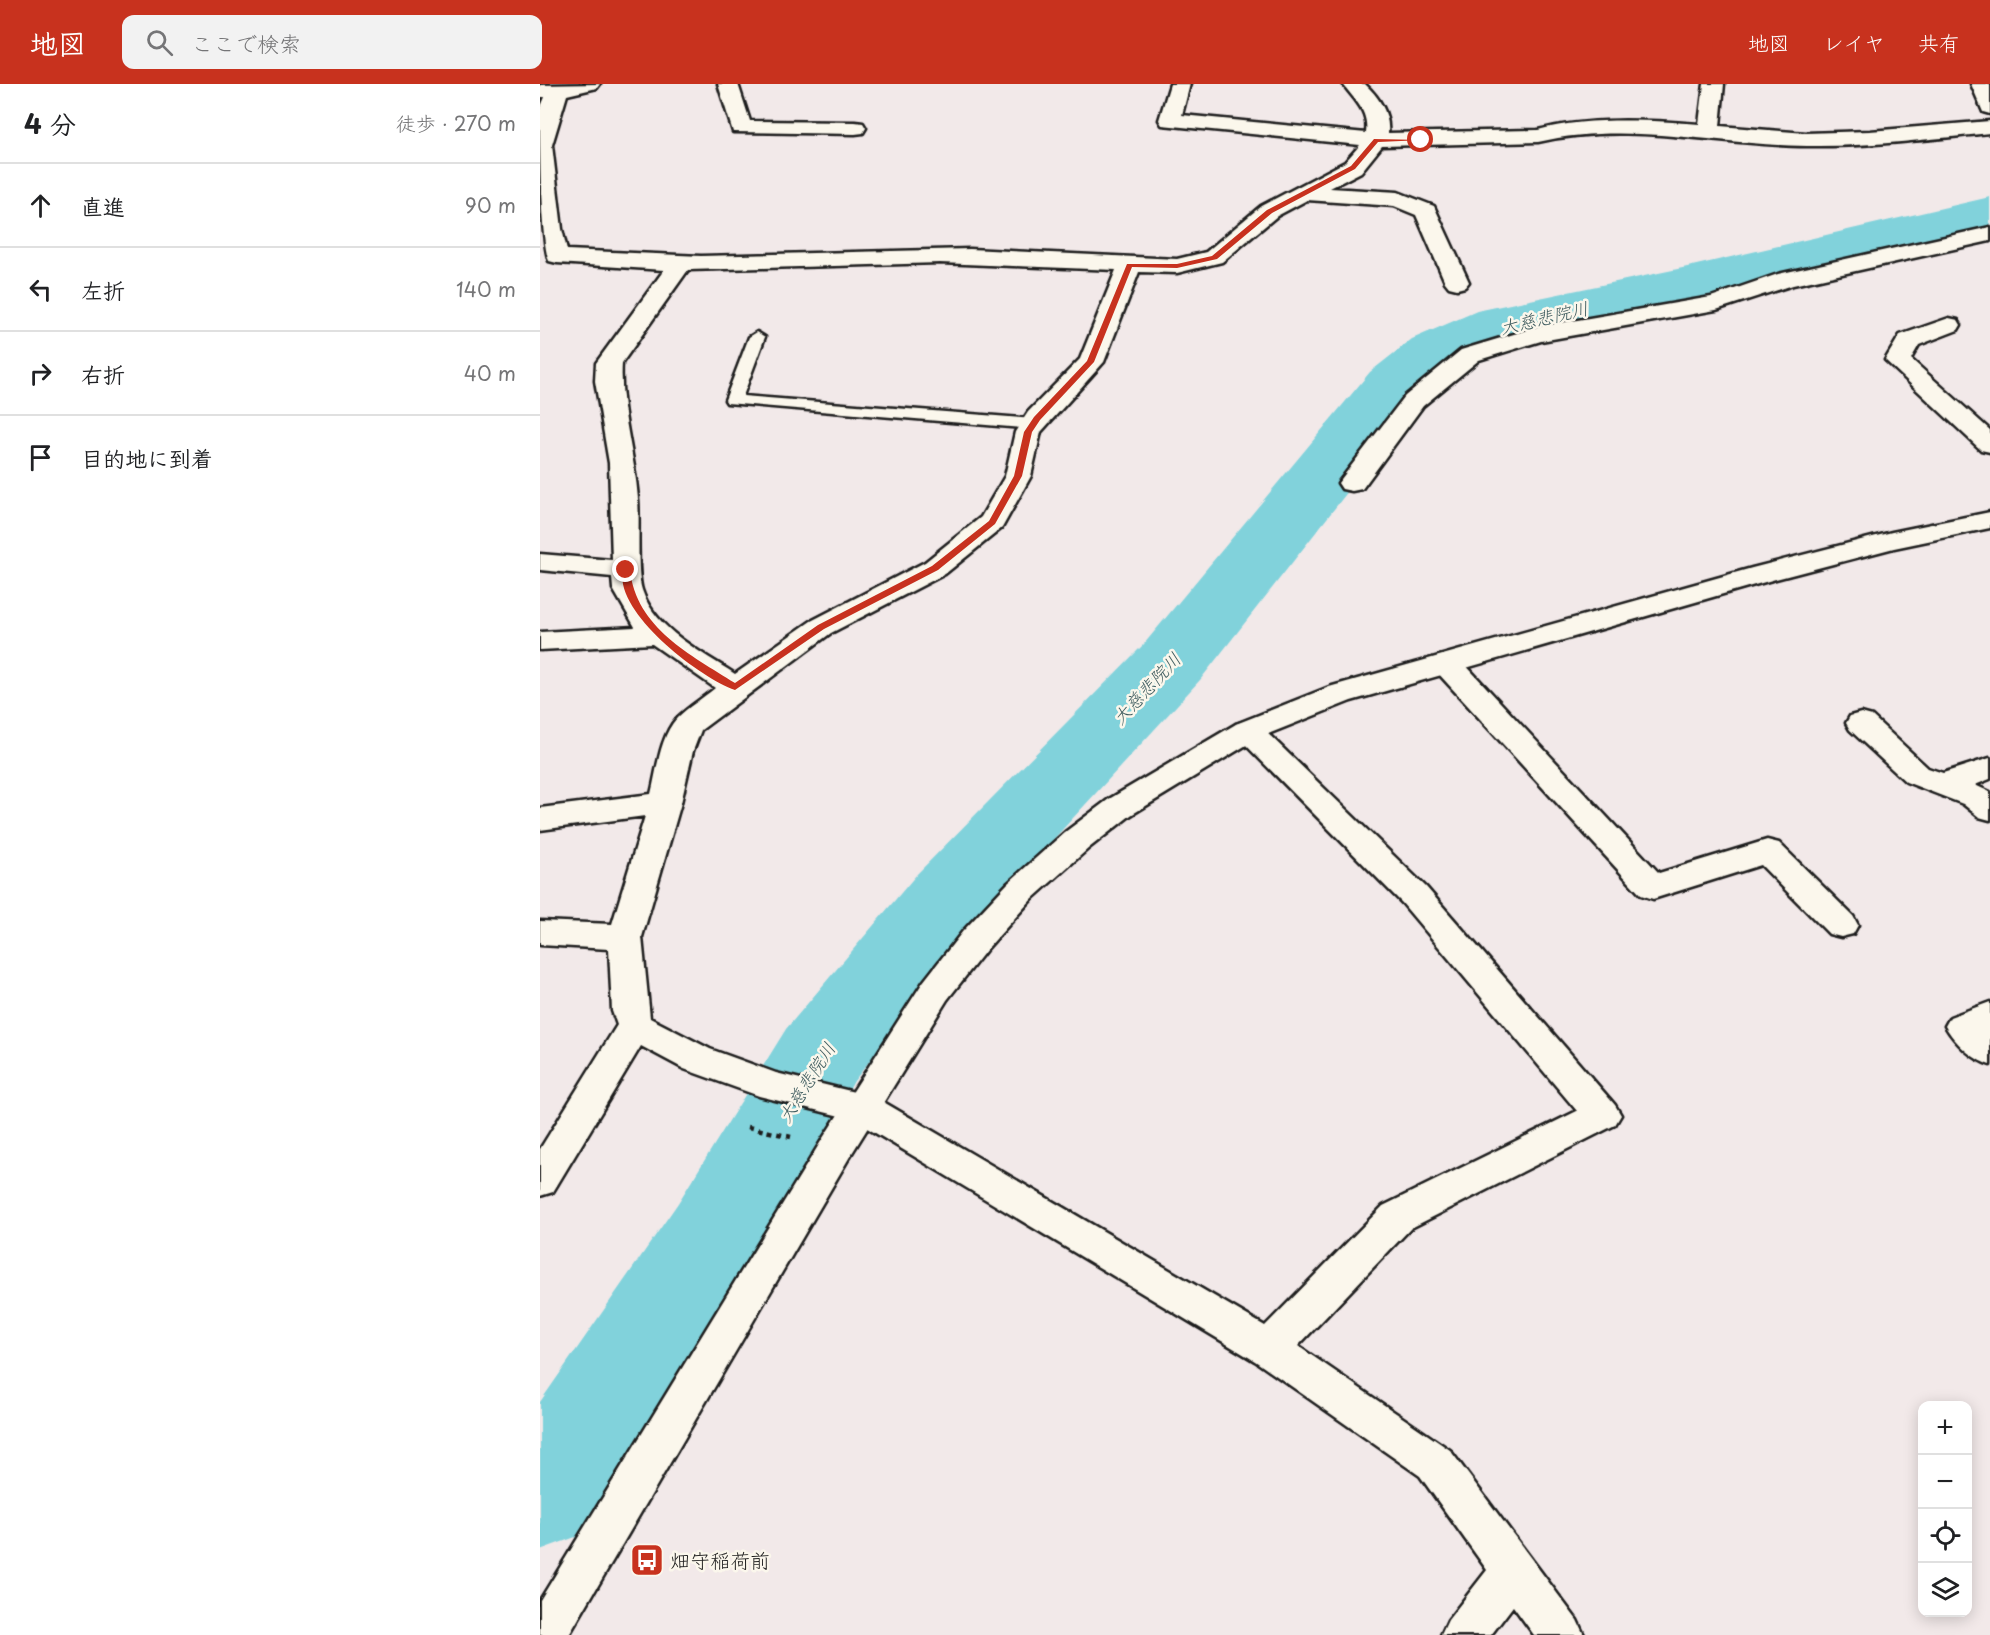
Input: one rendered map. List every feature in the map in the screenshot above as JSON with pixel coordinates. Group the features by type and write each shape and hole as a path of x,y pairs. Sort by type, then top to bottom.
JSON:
{"street":[{"path":"590,84 549,91 551,107 541,145 550,229 557,256 604,262 941,256 1177,266 1214,257 1269,212 1353,167 1376,140 1378,125 1369,99 1353,84"},
{"path":"728,84 741,127 855,128"},
{"path":"1180,84 1170,120 1376,140 1538,136 1560,130 1668,128 1806,140 1870,138 1990,127"},
{"path":"1709,132 1714,84"},
{"path":"1982,84 1990,108"},
{"path":"1303,193 1398,199 1426,211 1456,282"},
{"path":"1352,483 1414,401 1470,355 1538,334 1716,303 1786,279 1990,234"},
{"path":"681,262 609,363 608,381 622,463 627,589 647,623 669,645 735,688"},
{"path":"1130,265 1090,362 1028,432 1018,476 992,522 935,568 821,627 735,688 688,725 677,751 665,802 625,937 630,1011 635,1026 697,1059 772,1086 862,1107 1269,1349 1435,1463 1561,1635"},
{"path":"1949,325 1909,340 1898,360 1990,444"},
{"path":"544,1635 862,1107 935,992 975,940 1020,891 1077,840 1120,807 1247,731 1340,694 1762,574 1892,540 1990,520"},
{"path":"540,562 626,570"},
{"path":"540,641 660,636"},
{"path":"1448,664 1653,887 1767,851 1841,925"},
{"path":"1861,723 1917,775 1974,795 1990,809"},
{"path":"1247,731 1414,896 1602,1115 1397,1217 1269,1349"},
{"path":"1944,784 1990,768"},
{"path":"540,819 665,802"},
{"path":"540,933 625,937"},
{"path":"1990,1015 1963,1026 1990,1051"},
{"path":"540,1181 635,1026"},
{"path":"1464,1635 1514,1570"}],"lane":[{"path":"757,337 733,400 1033,424"}],"waterway":[{"name":"大慈悲院川","path":"540,1498 715,1233 820,1055 949,896 1172,662 1394,387 1436,353 1500,325 1692,285 1990,215"}],"place":[{"name":"畑守稲荷前","path":"647,1560"}],"route":[{"path":"626,570 627,589 647,623 669,645 735,688 821,627 905,586 935,568 992,522 1018,476 1028,432 1037,418 1090,362 1130,265 1177,266 1214,257 1287,200 1336,178 1353,167 1376,140 1421,140"}]}
